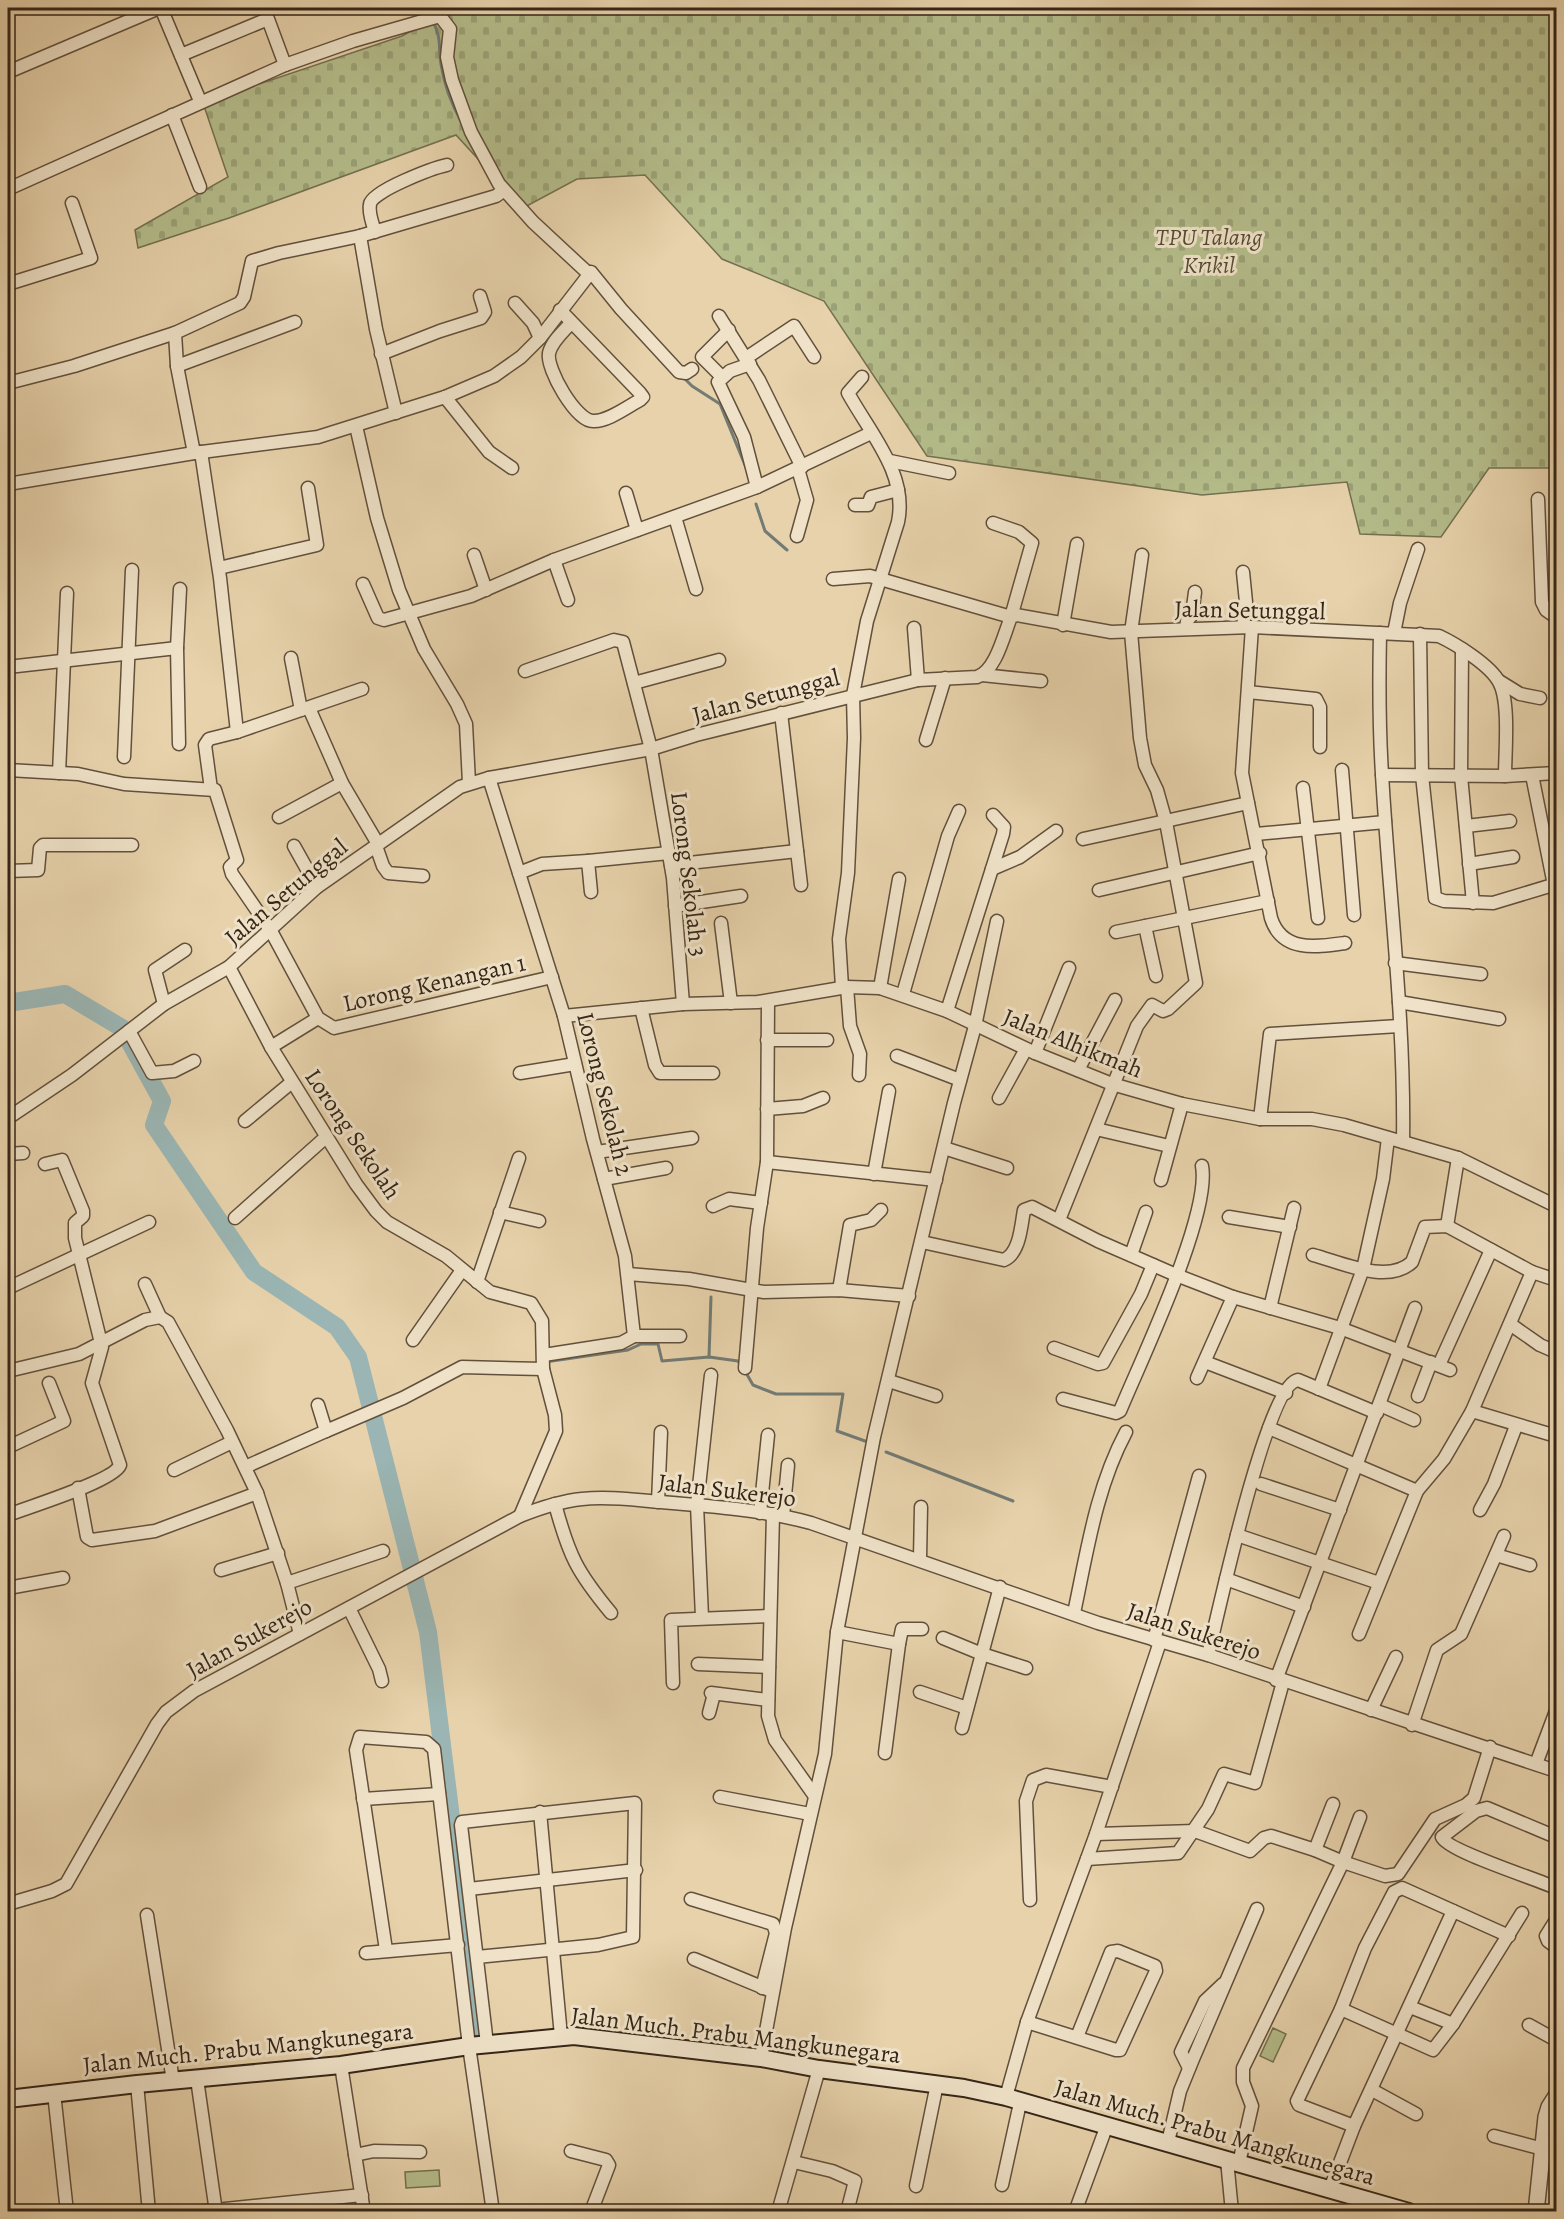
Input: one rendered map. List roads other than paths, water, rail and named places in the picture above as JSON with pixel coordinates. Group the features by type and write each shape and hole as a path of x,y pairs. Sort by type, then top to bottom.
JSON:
{"main road":[{"name":"Jalan Much. Prabu Mangkunegara","path":"8,2099 137,2084 341,2065 470,2046 561,2036 611,2039 937,2084 1013,2100 1410,2211"}],"street":[{"path":"8,72 160,8 200,101"},
{"path":"8,189 200,101 285,65 437,15 450,29 447,57 464,113 500,193 586,277"},
{"path":"181,55 268,19 285,65"},
{"path":"172,115 200,187"},
{"path":"375,232 369,207 373,198 409,177 447,165"},
{"path":"8,383 74,366 175,333 240,303 244,297 252,261 375,232 500,193"},
{"path":"8,284 91,258 72,203"},
{"path":"360,236 381,354 396,413"},
{"path":"8,484 197,452 279,443 356,426 445,397 494,376 521,357 540,338 591,272 621,309 679,372 682,374 692,369"},
{"path":"381,354 481,318 485,312 480,296"},
{"path":"515,303 532,323 540,338"},
{"path":"560,310 640,393 642,399 598,421 586,420 574,410 555,376 548,357 552,346 571,323"},
{"path":"719,316 748,361 800,468 807,500 797,537"},
{"path":"177,366 295,322"},
{"path":"757,487 744,437 718,386 721,376 748,361 794,326 814,357"},
{"path":"721,376 702,357 729,330"},
{"path":"175,333 177,366 197,452 219,568 237,732"},
{"path":"859,1075 860,1054 850,1026 839,939 848,873 854,738 853,695 862,638 901,508 890,461 848,393 862,377"},
{"path":"445,397 489,452 512,468"},
{"path":"356,426 381,529 408,614 429,660 462,713 468,736 469,783"},
{"path":"363,584 380,620 408,614 486,590 554,560 757,487 871,433"},
{"path":"890,461 949,473"},
{"path":"219,568 317,545 308,488"},
{"path":"855,505 868,504 871,497 898,490"},
{"path":"626,493 637,530"},
{"path":"1538,499 1542,602 1546,610 1557,617"},
{"path":"675,517 696,589"},
{"path":"982,675 991,665 1011,617 1032,543 1019,532 993,523"},
{"path":"1063,625 1077,544"},
{"path":"1394,633 1418,549"},
{"path":"474,555 486,590"},
{"path":"1059,1220 1137,1026 1154,1004 1166,1010 1196,985 1166,822 1158,790 1145,765 1140,738 1131,632 1142,555"},
{"path":"554,560 568,600"},
{"path":"124,757 132,570"},
{"path":"1243,572 1248,692 1242,773 1273,925 1286,939 1304,947 1345,944"},
{"name":"Jalan Setunggal","path":"833,579 860,575 1011,617 1024,615 1063,625 1131,632 1247,627 1439,636 1462,649 1499,681 1520,694 1540,698"},
{"path":"179,744 177,648 180,589"},
{"path":"1186,628 1186,621 1192,615 1195,592"},
{"path":"59,773 67,593"},
{"path":"914,628 918,680"},
{"path":"1380,633 1382,775 1399,1002 1404,1093 1403,1142"},
{"path":"1420,634 1422,775 1434,896 1440,901 1499,902 1556,884 1532,775"},
{"name":"Lorong Sekolah 3","path":"525,670 618,639 623,642 651,749 670,859 683,1004"},
{"path":"8,667 177,648"},
{"path":"1462,649 1461,776 1473,903"},
{"path":"291,658 305,709 342,783 377,845 383,866 388,873 423,876"},
{"path":"634,683 718,660"},
{"name":"Jalan Setunggal","path":"8,1119 164,1004 229,967 317,887 450,791 489,778 651,749 781,713 918,680 971,678 982,675 1041,681"},
{"path":"926,740 945,678"},
{"path":"1499,681 1504,702 1505,776"},
{"path":"8,770 78,774 124,784 211,789 205,742 209,739 237,732 362,689"},
{"path":"1248,692 1316,699 1320,707 1320,747"},
{"path":"781,713 801,885"},
{"path":"1342,770 1354,915"},
{"path":"1382,775 1505,776 1557,773"},
{"name":"Lorong Sekolah 2","path":"489,778 564,1017 621,1238 628,1275 634,1336"},
{"path":"279,818 342,783"},
{"path":"1303,788 1310,830 1318,918"},
{"name":"Lorong Kenangan 1","path":"211,789 217,792 237,859 230,868 232,874 271,931 318,1018 334,1028 552,977"},
{"path":"1083,839 1248,803"},
{"path":"903,994 948,836 959,811"},
{"path":"947,1011 1004,828 993,814"},
{"path":"1466,826 1510,821"},
{"path":"1256,834 1385,822"},
{"path":"993,868 1020,857 1056,831"},
{"path":"8,871 38,870 40,848 43,845 132,845"},
{"path":"294,846 317,887"},
{"path":"519,873 542,864 797,851"},
{"path":"1098,890 1260,853"},
{"path":"1469,864 1513,857"},
{"path":"588,861 591,892"},
{"path":"880,988 899,879"},
{"path":"675,906 741,896"},
{"path":"1116,932 1268,902"},
{"path":"767,1990 828,1734 837,1632 874,1437 890,1381 998,921"},
{"path":"721,923 731,1003"},
{"path":"1145,926 1156,976"},
{"path":"164,1004 155,970 185,950"},
{"path":"1395,963 1481,974"},
{"name":"Lorong Sekolah","path":"229,967 292,1082 376,1211 387,1222 432,1246 493,1293 524,1299 534,1306 542,1321 543,1362 555,1415 556,1431 520,1516"},
{"path":"999,1098 1030,1051 1069,968"},
{"name":"Jalan Alhikmah","path":"564,1017 683,1004 768,1001 844,987 880,988 947,1011 1030,1051 1112,1084 1182,1104 1260,1119 1312,1119 1388,1138 1458,1158 1556,1202"},
{"path":"1078,1070 1114,1000"},
{"path":"745,1368 760,1203 767,1162 768,1001"},
{"path":"1399,1002 1499,1019"},
{"path":"641,1008 655,1065 660,1073 713,1073"},
{"path":"271,1047 318,1018"},
{"path":"1260,1119 1270,1034 1400,1026"},
{"path":"126,1033 152,1073 180,1070 194,1061"},
{"path":"767,1040 826,1040"},
{"path":"897,1056 960,1080"},
{"path":"520,1073 575,1064"},
{"path":"245,1121 292,1082"},
{"path":"874,1174 889,1092"},
{"path":"767,1109 803,1106 823,1098"},
{"path":"1161,1180 1182,1104"},
{"path":"1096,1129 1169,1146"},
{"path":"235,1218 326,1137"},
{"path":"597,1152 692,1138"},
{"path":"1319,1389 1363,1269 1383,1179 1388,1138"},
{"path":"944,1148 1007,1168"},
{"path":"8,1154 23,1153"},
{"path":"477,1282 519,1158"},
{"path":"1447,1226 1458,1158"},
{"path":"8,1515 100,1480 119,1467 92,1383 93,1372 100,1360 101,1343 75,1238 75,1223 83,1216 83,1210 62,1160 45,1164"},
{"path":"767,1162 936,1180"},
{"path":"1063,1399 1119,1412 1176,1275 1204,1186 1202,1166"},
{"path":"604,1179 666,1168"},
{"path":"714,1206 729,1199 760,1203"},
{"path":"922,1242 1001,1260 1011,1256 1015,1249 1025,1209 1032,1207 1176,1275 1233,1297 1340,1328 1440,1366"},
{"path":"1270,1308 1294,1208"},
{"path":"839,1290 850,1225 870,1221 881,1210"},
{"path":"500,1212 539,1221"},
{"path":"1131,1255 1146,1212"},
{"path":"1229,1216 1290,1227"},
{"path":"8,1288 148,1222"},
{"path":"1313,1255 1363,1269 1385,1271 1408,1266 1415,1257 1424,1228 1430,1225 1447,1226 1532,1272 1557,1280"},
{"path":"1418,1396 1440,1366 1491,1250"},
{"path":"1054,1348 1103,1364 1141,1294 1153,1265"},
{"path":"413,1340 462,1270"},
{"path":"1359,1634 1417,1491 1444,1459 1472,1411 1532,1272"},
{"path":"628,1275 689,1279 776,1293 839,1290 909,1296"},
{"path":"145,1284 160,1317 172,1326 257,1493 278,1553 300,1634"},
{"path":"1197,1378 1233,1297"},
{"path":"1087,1859 1175,1855 1195,1831 1224,1774 1256,1782 1280,1681 1304,1608 1415,1308"},
{"path":"8,1371 79,1354 145,1320 160,1317"},
{"path":"1510,1324 1540,1345 1557,1352"},
{"path":"245,1467 371,1413 462,1367 543,1362 621,1343 634,1336 680,1336"},
{"path":"1205,1362 1286,1393"},
{"path":"702,1617 697,1505 711,1375"},
{"path":"1208,1655 1251,1478 1269,1428 1290,1384 1295,1380 1414,1420"},
{"path":"890,1381 936,1396"},
{"path":"8,1447 64,1420 49,1383"},
{"path":"318,1405 326,1431"},
{"path":"1472,1411 1516,1426 1557,1436"},
{"path":"1480,1510 1494,1484 1516,1426"},
{"path":"1269,1428 1417,1491"},
{"path":"658,1502 661,1432"},
{"path":"1074,1613 1094,1520 1110,1463 1126,1432"},
{"path":"760,1513 768,1435"},
{"path":"174,1470 232,1442"},
{"path":"788,1465 778,1515 770,1616 768,1700 772,1735 814,1795"},
{"path":"1002,2185 1013,2100 1027,2022 1112,1787 1157,1641 1198,1476"},
{"path":"1261,1484 1340,1510"},
{"path":"78,1488 87,1537 92,1540 154,1531 257,1493"},
{"name":"Jalan Sukerejo","path":"8,1904 52,1891 66,1884 166,1712 194,1691 520,1516 555,1504 596,1498 697,1505 778,1515 855,1537 1157,1641 1208,1655 1412,1725 1557,1771"},
{"path":"555,1504 571,1558 582,1578 611,1613"},
{"path":"920,1559 921,1507"},
{"path":"1237,1535 1379,1584"},
{"path":"1412,1725 1437,1650 1461,1634 1504,1536"},
{"path":"287,1583 382,1551"},
{"path":"221,1570 278,1553"},
{"path":"1496,1555 1530,1565"},
{"path":"8,1588 63,1578"},
{"path":"1226,1578 1304,1608"},
{"path":"962,1728 1000,1587"},
{"path":"349,1608 379,1669 382,1681"},
{"path":"673,1683 670,1621 702,1617 770,1616"},
{"path":"885,1753 902,1629 922,1629"},
{"path":"837,1632 899,1644"},
{"path":"943,1638 1026,1668"},
{"path":"1371,1710 1396,1657"},
{"path":"698,1664 769,1667"},
{"path":"920,1692 968,1708"},
{"path":"709,1713 712,1694 768,1700"},
{"path":"1536,1764 1557,1711"},
{"path":"386,1950 356,1750 360,1737 426,1742 432,1746 493,2211"},
{"path":"1096,1834 1195,1831 1249,1851 1264,1838 1271,1836 1385,1876 1398,1874 1436,1819 1467,1805 1474,1798 1490,1748"},
{"path":"1030,1900 1026,1801 1033,1780 1046,1775 1112,1787"},
{"path":"363,1799 439,1794"},
{"path":"720,1797 810,1814"},
{"path":"477,1957 552,1951 633,1937 636,1870 635,1803 463,1821 461,1826 487,2044"},
{"path":"1315,1850 1334,1804"},
{"path":"1556,1885 1467,1853 1445,1842 1442,1837 1443,1833 1476,1811 1487,1809 1557,1837"},
{"path":"540,1812 561,2036"},
{"path":"1232,2211 1233,2161 1252,2106 1243,2082 1244,2068 1343,1862 1360,1817"},
{"path":"469,1889 636,1870"},
{"path":"1354,2126 1299,2105 1298,2102 1341,2009 1365,1948 1396,1889 1402,1888 1509,1936"},
{"path":"691,1899 773,1924 776,1934 767,1990 761,2058"},
{"path":"1168,2142 1180,2091 1189,2068 1181,2052 1205,2001 1224,1983 1257,1909"},
{"path":"1330,2189 1354,2126 1453,1911"},
{"path":"1341,2009 1397,2036 1433,2050 1453,2024 1522,1913"},
{"path":"147,1915 173,2081"},
{"path":"1557,1920 1546,1938 1557,1947"},
{"path":"366,1953 458,1945"},
{"path":"1027,2022 1116,2050 1122,2049 1156,1971 1155,1966 1118,1951 1111,1952 1077,2037"},
{"path":"694,1959 767,1990"},
{"path":"1410,2007 1453,2024"},
{"path":"1529,2025 1557,2040"},
{"path":"341,2065 364,2211"},
{"path":"778,2211 819,2069"},
{"path":"197,2079 216,2211"},
{"path":"137,2084 149,2211"},
{"path":"916,2186 937,2084"},
{"path":"1372,2090 1416,2114"},
{"path":"54,2093 67,2211"},
{"path":"1536,2211 1549,2107 1557,2096"},
{"path":"1074,2211 1107,2126"},
{"path":"1494,2136 1543,2149"},
{"path":"355,2155 374,2151 420,2152"},
{"path":"571,2151 606,2160 609,2165 591,2211"},
{"path":"794,2162 832,2171 855,2181 848,2211"},
{"path":"196,2211 216,2211 362,2195"}],"waterway":[{"path":"431,8 432,15"},
{"path":"433,21 439,38 444,80 462,123"},
{"path":"683,377 692,386 720,404 747,470"},
{"path":"756,504 765,531 787,550"},
{"path":"8,1003 65,994 122,1028 162,1101 154,1125 254,1272 337,1327 358,1357 428,1632 479,2044"},
{"path":"709,1357 711,1297"},
{"path":"545,1362 628,1350 641,1344 658,1344 662,1361 709,1357 738,1361 741,1366"},
{"path":"439,1372 455,1365"},
{"path":"745,1371 753,1385 776,1394 843,1394 837,1431 865,1441"},
{"path":"886,1452 1013,1501"},
{"path":"917,2212 1015,2212"}],"park label":[{"name":"TPU Talang Krikil","path":"1209,251"}]}
